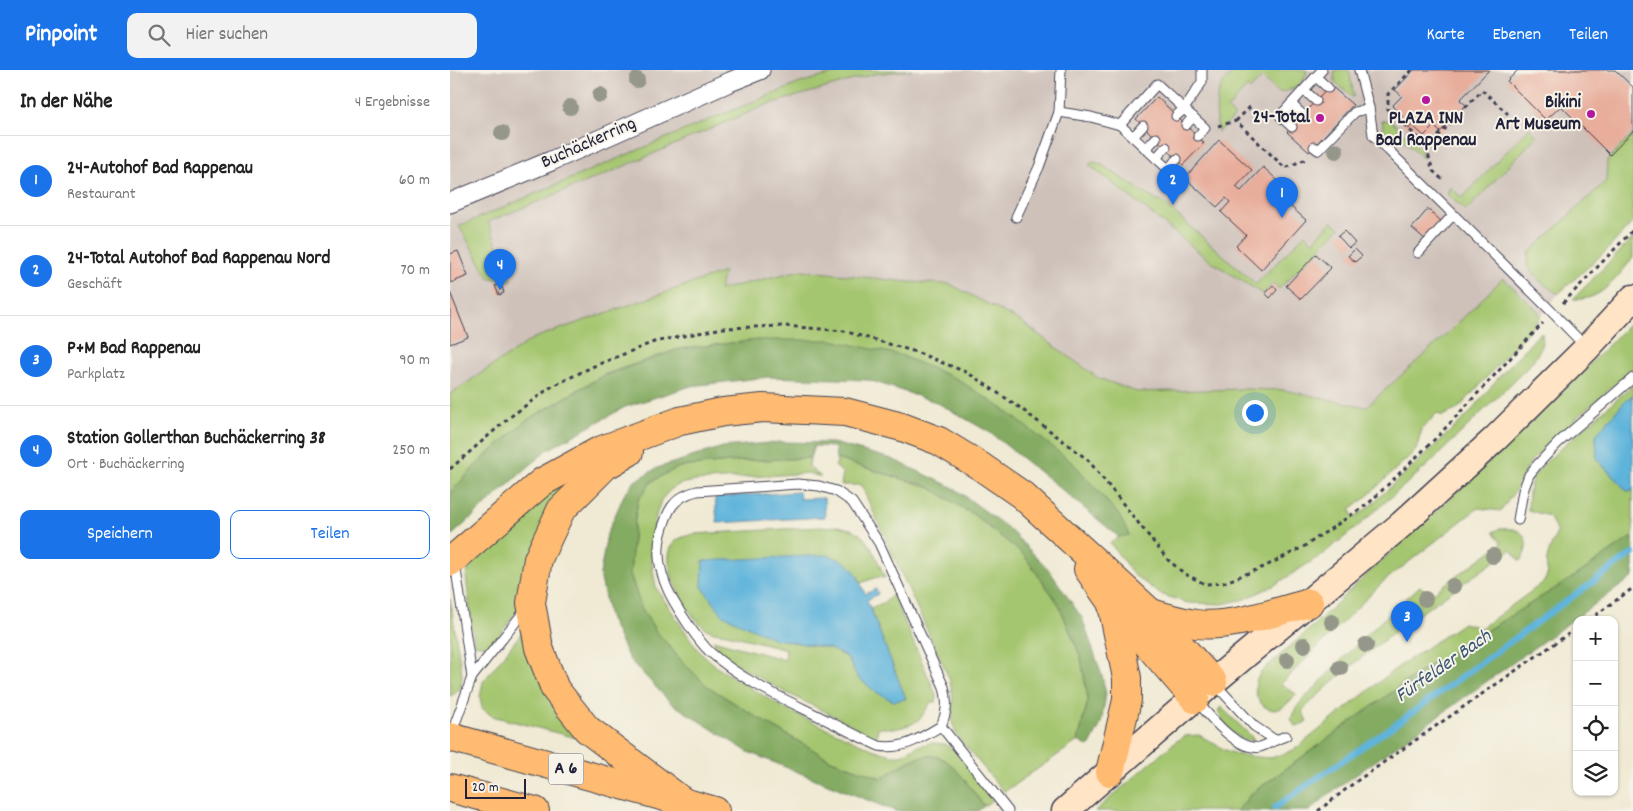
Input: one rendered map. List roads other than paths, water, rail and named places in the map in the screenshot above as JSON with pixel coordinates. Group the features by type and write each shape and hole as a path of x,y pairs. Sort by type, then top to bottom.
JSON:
{"highway":[{"path":"452,560 542,482 599,451 680,421 723,412 763,408 845,412 902,427 939,442 980,466 1022,495 1151,613 1204,691"},
{"path":"680,421 605,466 560,510 538,559 531,603 539,648 555,689 587,729 682,801"},
{"path":"1064,532 1111,602 1204,691"},
{"path":"1110,772 1127,700 1127,678 1111,602"},
{"path":"1151,613 1198,624 1223,623 1258,617 1309,603"},
{"name":"A 6","path":"450,737 715,811"},
{"path":"450,788 534,811"}],"main road":[{"path":"1065,811 1402,524 1496,438 1587,348 1633,298"}],"street":[{"name":"Buchäckerring","path":"450,203 551,161 724,76 760,70"}],"lane":[{"path":"1016,217 1059,112 1061,70"},
{"path":"1176,116 1202,82 1202,70"},
{"path":"1359,70 1369,108 1373,135 1553,312 1587,348"},
{"path":"1292,126 1280,116 1319,73 1328,88"},
{"path":"1120,125 1157,84 1205,128 1198,136"},
{"path":"1304,90 1316,100"},
{"path":"1164,104 1170,96"},
{"path":"1291,104 1303,115"},
{"path":"1314,147 1318,150 1327,137 1352,110 1369,108"},
{"path":"1059,112 1091,117 1120,125 1168,169 1178,159"},
{"path":"1186,125 1193,117"},
{"path":"1133,138 1143,126"},
{"path":"1146,149 1156,138"},
{"path":"1156,158 1166,147"},
{"path":"1418,253 1453,215"},
{"path":"1518,520 1522,491 1529,475 1537,465 1559,442 1633,378"},
{"path":"798,484 820,486 836,491 852,502 879,543 944,687 947,698 946,712 941,726 919,739 892,748 879,746 757,685 708,651 676,606 665,586 658,559 660,538 669,509 685,494 697,491 798,484"},
{"path":"452,560 472,678"},
{"path":"450,737 472,678 531,603"},
{"path":"1204,691 1214,721 1232,737 1246,745 1259,747 1286,736"},
{"path":"1204,691 1275,740"},
{"path":"941,726 1008,811"}],"water":[{"path":"1633,395 1633,491 1627,491 1597,459 1596,435 1624,402"},
{"path":"799,492 800,499 824,498 825,517 717,523 715,497"},
{"path":"827,555 848,564 852,568 865,594 876,589 878,594 867,600 906,699 893,701 876,692 858,678 847,657 828,648 775,639 723,615 702,587 703,561"}],"waterway":[{"name":"Fürfelder Bach","path":"1274,808 1406,717 1633,553"}],"place":[{"name":"PLAZA INN Bad Rappenau","path":"1426,100"},
{"name":"Bikini Art Museum","path":"1591,114"},
{"name":"24-Total","path":"1320,118"},
{"name":"24-Total Autohof Bad Rappenau Nord","path":"1173,205"},
{"name":"24-Autohof Bad Rappenau","path":"1282,218"},
{"name":"Station Gollerthan Buchäckerring 38","path":"500,290"},
{"name":"P+M Bad Rappenau","path":"1407,642"}]}
